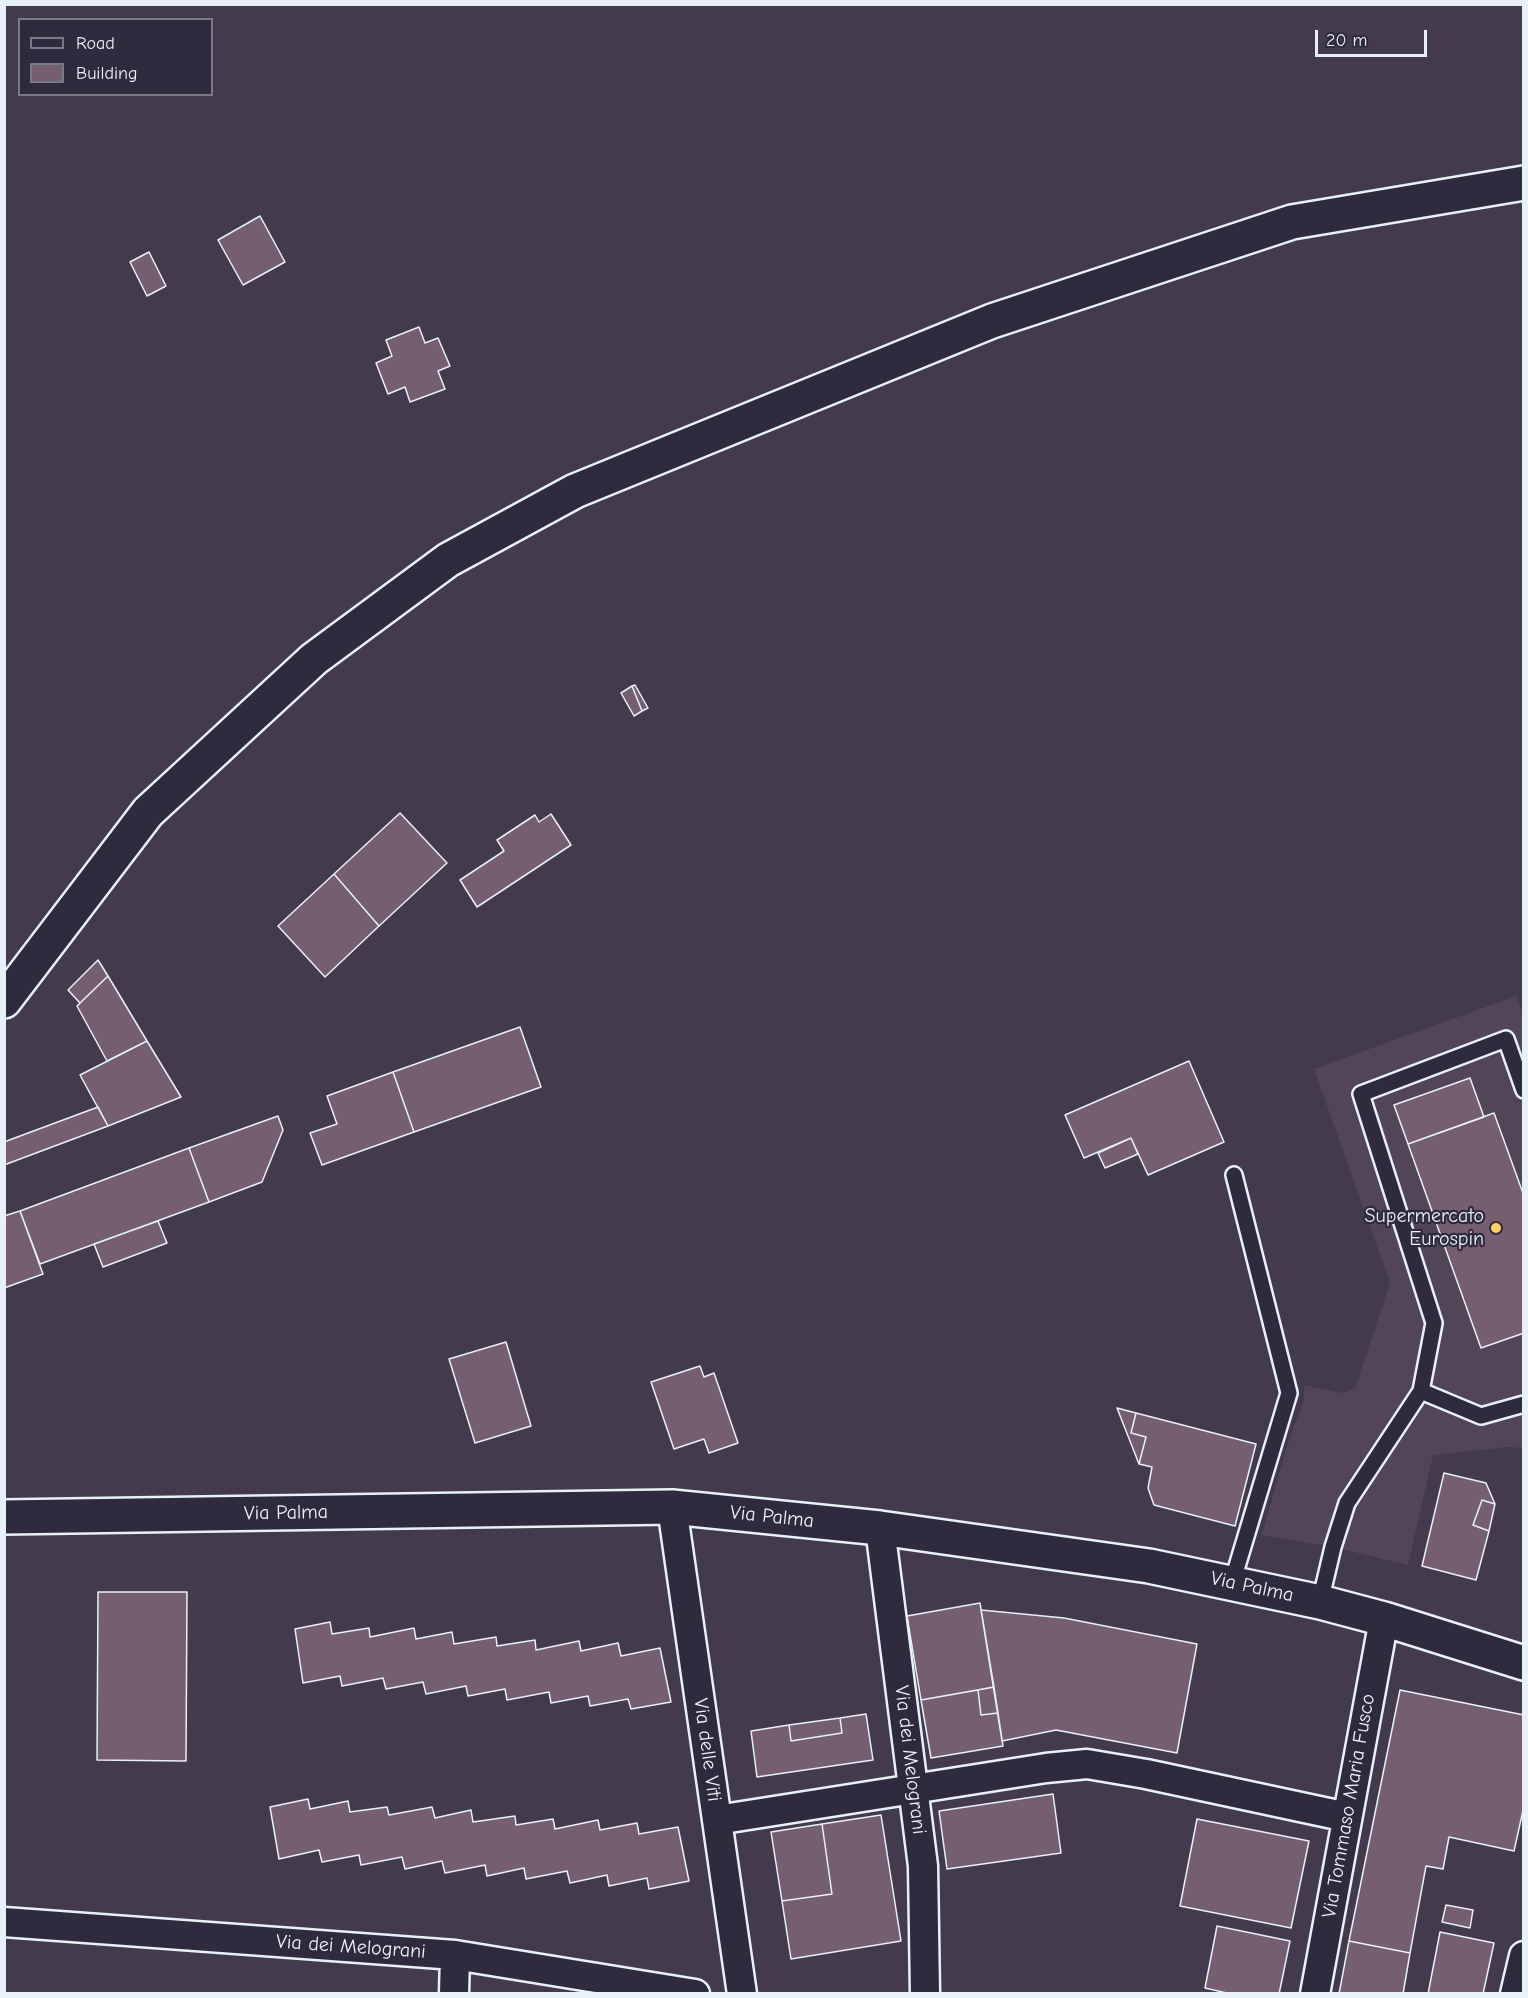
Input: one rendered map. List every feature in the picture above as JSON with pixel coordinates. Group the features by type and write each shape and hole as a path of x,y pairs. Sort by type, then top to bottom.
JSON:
{"street":[{"path":"4,1001 148,812 314,659 448,560 574,491 992,321 1292,222 1524,183"},
{"name":"Via Palma","path":"4,1517 672,1507 880,1528 1149,1566 1320,1602 1384,1619 1524,1663"},
{"name":"Via delle Viti","path":"672,1507 742,1994"},
{"name":"Via dei Melograni","path":"880,1528 923,1866 925,1994"},
{"name":"Via Tommaso Maria Fusco","path":"1315,1994 1384,1619"},
{"path":"717,1820 913,1788 1087,1764 1347,1816"},
{"name":"Via dei Melograni","path":"4,1922 455,1954 695,1994"},
{"path":"454,1994 455,1954"},
{"path":"1515,1994 1524,1956"}],"lane":[{"path":"1320,1602 1347,1503 1421,1391 1434,1323 1361,1094 1506,1039 1524,1090"},
{"path":"1232,1583 1290,1394 1234,1175"},
{"path":"1421,1391 1481,1416 1524,1404"}],"shaded area":[{"path":"1516,996 1524,1016 1523,1448 1508,1447 1433,1455 1408,1565 1333,1547 1262,1535 1286,1449 1304,1400 1304,1385 1343,1393 1355,1388 1390,1283 1314,1069"}],"building":[{"path":"260,216 285,262 243,285 218,240"},
{"path":"149,252 166,286 147,296 130,262"},
{"path":"419,327 425,343 438,338 450,366 438,371 445,389 410,402 405,387 388,394 376,363 392,356 386,340"},
{"path":"635,685 648,708 642,711 632,686"},
{"path":"632,686 642,711 634,716 621,693"},
{"path":"400,813 447,863 379,926 334,874"},
{"path":"551,814 571,845 477,907 460,880 504,851 497,840 535,815 539,822"},
{"path":"334,874 379,926 325,977 278,926"},
{"path":"98,960 108,976 80,1003 68,990"},
{"path":"108,976 147,1041 107,1061 77,1006"},
{"path":"520,1027 541,1087 414,1132 393,1072"},
{"path":"147,1041 181,1097 108,1126 80,1075"},
{"path":"1189,1061 1224,1142 1148,1175 1131,1138 1084,1158 1065,1115"},
{"path":"393,1072 414,1132 322,1165 310,1133 337,1124 327,1096"},
{"path":"1470,1078 1484,1117 1408,1144 1394,1105"},
{"path":"98,1107 108,1126 4,1165 4,1142"},
{"path":"1494,1113 1524,1196 1524,1333 1481,1348 1408,1144"},
{"path":"278,1116 283,1130 262,1182 209,1202 189,1148"},
{"path":"1131,1138 1138,1154 1105,1168 1098,1153"},
{"path":"189,1148 209,1202 40,1264 20,1211"},
{"path":"20,1211 43,1274 4,1288 4,1216"},
{"path":"158,1221 167,1243 103,1267 94,1244"},
{"path":"506,1342 531,1426 475,1443 449,1359"},
{"path":"700,1366 704,1377 714,1373 738,1443 709,1453 704,1439 674,1449 651,1382"},
{"path":"1117,1408 1136,1413 1131,1433 1146,1437 1139,1464"},
{"path":"1136,1413 1256,1444 1235,1526 1154,1505 1148,1488 1152,1467 1139,1464 1146,1437 1131,1433"},
{"path":"1444,1473 1486,1483 1495,1504 1482,1500 1473,1525 1489,1531 1476,1580 1422,1566"},
{"path":"1482,1500 1495,1504 1489,1531 1473,1525"},
{"path":"98,1592 187,1592 186,1761 97,1760"},
{"path":"980,1603 994,1687 921,1700 907,1616"},
{"path":"981,1610 1064,1618 1197,1644 1177,1753 1056,1730 1002,1741"},
{"path":"330,1622 332,1634 369,1628 370,1637 414,1628 416,1639 452,1632 454,1644 496,1637 497,1646 535,1640 536,1650 579,1641 581,1651 618,1643 621,1656 660,1648 671,1702 631,1709 628,1699 590,1706 588,1696 551,1703 549,1692 507,1700 505,1689 468,1696 466,1686 426,1694 423,1682 386,1689 383,1678 342,1686 340,1676 303,1683 295,1629"},
{"path":"994,1687 998,1713 981,1715 978,1690"},
{"path":"978,1690 981,1715 998,1713 1003,1746 931,1758 921,1700"},
{"path":"1400,1690 1524,1715 1524,1806 1514,1851 1449,1837 1443,1869 1426,1866 1410,1953 1349,1941"},
{"path":"866,1714 873,1760 757,1777 751,1731 789,1725 791,1741 842,1733 840,1718"},
{"path":"840,1718 842,1733 791,1741 789,1725"},
{"path":"1053,1794 1061,1853 947,1869 939,1811"},
{"path":"308,1799 310,1809 348,1801 350,1812 387,1807 389,1815 432,1807 435,1818 471,1810 473,1822 515,1816 516,1825 553,1819 555,1829 598,1820 600,1830 637,1823 639,1834 678,1827 689,1881 649,1889 647,1878 609,1886 607,1875 570,1883 567,1871 526,1879 524,1868 487,1876 485,1865 445,1873 442,1861 405,1869 402,1857 361,1865 359,1855 322,1862 319,1850 279,1859 270,1807"},
{"path":"881,1815 901,1941 791,1959 782,1901 832,1894 822,1824"},
{"path":"1197,1819 1309,1841 1291,1928 1180,1906"},
{"path":"822,1824 832,1894 782,1901 771,1832"},
{"path":"1446,1905 1473,1910 1470,1928 1442,1922"},
{"path":"1217,1926 1290,1941 1279,1994 1231,1994 1205,1988"},
{"path":"1440,1932 1494,1943 1483,1994 1428,1994"},
{"path":"1349,1941 1410,1953 1403,1994 1339,1994"}],"place":[{"name":"Supermercato Eurospin","path":"1496,1228"}]}
